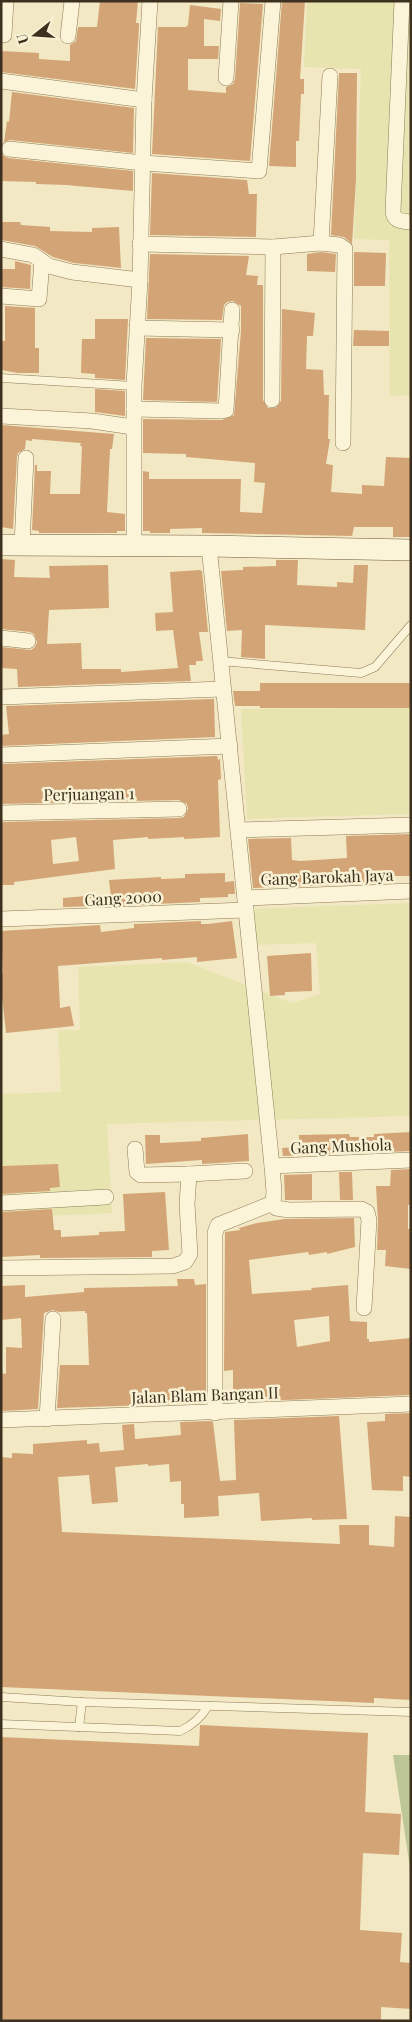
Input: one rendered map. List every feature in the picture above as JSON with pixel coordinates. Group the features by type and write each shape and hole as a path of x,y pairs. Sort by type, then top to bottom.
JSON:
{"street":[{"path":"4,35 6,1"},
{"path":"68,36 72,1"},
{"path":"134,546 134,386 140,280 144,100 150,1"},
{"path":"226,78 231,1"},
{"path":"9,149 142,163 259,171 273,1"},
{"path":"402,1 393,211 398,220 411,222"},
{"path":"321,243 330,76"},
{"path":"1,81 144,100"},
{"path":"140,244 273,247 321,243 339,245 347,251 343,443"},
{"path":"272,400 273,247"},
{"path":"1,250 32,255 50,266 72,272 140,280"},
{"path":"1,296 39,299 42,261"},
{"path":"134,409 225,410 232,310"},
{"path":"137,328 232,330"},
{"path":"1,416 74,420 133,426"},
{"path":"26,458 12,545 134,546 210,559 411,550"},
{"path":"210,559 272,1166 273,1203 276,1208 289,1210 361,1209 367,1212 369,1220 364,1308"},
{"path":"1,638 28,641"},
{"path":"1,697 223,689"},
{"path":"1,754 230,746"},
{"name":"Perjuangan 1","path":"1,813 178,809"},
{"path":"238,830 411,825"},
{"name":"Gang Barokah Jaya","path":"246,904 411,891"},
{"name":"Gang 2000","path":"1,919 246,904"},
{"path":"136,1149 138,1172 140,1175 245,1171"},
{"name":"Gang Mushola","path":"272,1166 411,1160"},
{"path":"1,1268 173,1266 185,1262 190,1254 187,1204 189,1174"},
{"path":"1,1203 106,1197"},
{"path":"215,1413 215,1233 218,1225 273,1203"},
{"path":"47,1419 53,1319"},
{"name":"Jalan Blam Bangan II","path":"1,1420 411,1404"}],"lane":[{"path":"1,378 134,386"},
{"path":"220,660 361,673 375,668 411,625"},
{"path":"1,1697 82,1702 411,1712"},
{"path":"79,1727 82,1702"},
{"path":"1,1724 180,1731 191,1726 202,1716 208,1706"}],"shaded area":[{"path":"307,1 411,1 411,395 390,396 389,240 354,239 361,69 304,67"},
{"path":"411,708 411,814 247,819 241,709"},
{"path":"411,903 411,1116 107,1124 112,1213 1,1218 1,1094 61,1092 58,1030 80,1030 78,967 187,962 292,1003 320,994 316,943 251,945 250,909"}],"green space":[{"path":"393,1755 411,1755 411,1874"}],"building":[{"path":"100,1 138,1 136,23 139,23 139,27 135,89 1,72 1,51 39,53 39,59 70,61 70,45 76,41 78,27 97,27"},
{"path":"282,1 305,1 300,79 304,79 304,94 301,94 299,141 296,141 296,167 269,166"},
{"path":"240,3 263,4 250,161 152,154 158,27 186,27 188,25 190,5 221,9 220,21 204,19 204,46 219,46 218,59 188,59 188,90 226,93 226,87 233,84 235,79"},
{"path":"339,73 357,73 356,180 352,244 344,237 331,235"},
{"path":"12,92 134,108 133,153 10,140 4,142 7,121 9,122"},
{"path":"2,155 8,158 133,171 133,191 36,184 36,182 1,181"},
{"path":"152,173 247,180 249,194 257,194 256,237 150,235"},
{"path":"1,222 20,222 21,225 50,227 50,231 92,232 92,228 119,227 121,268 74,263 53,257 35,246 1,240"},
{"path":"321,252 336,254 335,272 307,271 307,254"},
{"path":"354,252 386,253 385,286 354,286"},
{"path":"150,254 249,256 246,275 258,276 257,285 263,285 263,400 268,408 276,408 281,401 282,309 315,313 313,336 307,336 306,369 323,370 324,395 329,395 328,439 330,439 326,464 333,465 331,492 362,494 362,485 384,486 386,457 411,458 411,537 393,537 393,527 354,527 352,536 202,533 202,528 170,529 170,533 143,531 143,471 149,472 149,479 241,479 240,512 262,513 265,483 254,482 255,463 186,457 186,454 143,453 143,419 222,420 234,415 241,331 241,306 233,301 227,302 224,305 222,320 147,319"},
{"path":"15,261 31,265 30,289 1,287 1,269 15,269"},
{"path":"5,306 35,308 35,348 39,348 39,373 18,373 1,370 1,341 5,341"},
{"path":"95,319 128,319 125,380 95,378 95,374 81,373 82,339 95,339"},
{"path":"354,330 389,331 389,346 353,346"},
{"path":"146,338 221,339 217,402 143,400"},
{"path":"95,389 125,391 125,416 95,412"},
{"path":"1,425 114,434 112,449 110,449 107,512 125,514 125,531 117,531 117,533 39,533 39,531 32,530 35,465 37,465 37,471 51,471 50,494 80,494 82,446 80,446 81,443 32,439 32,441 26,440 25,449 18,453 17,457 13,529 1,527"},
{"path":"1,559 15,560 14,577 50,578 49,566 108,565 109,608 49,610 47,644 81,643 82,669 121,669 121,672 178,668 173,630 156,631 155,613 173,612 170,572 202,571 208,632 199,632 203,661 196,661 196,665 189,665 191,681 18,687 17,669 1,668 1,647 31,650 37,642 34,634 30,632 1,629"},
{"path":"276,560 298,560 297,585 337,587 337,582 353,583 354,565 368,565 365,630 265,625 265,659 241,657 242,630 227,631 221,571 243,570 243,567 276,566"},
{"path":"260,683 411,683 411,708 260,708 260,706 235,706 233,691 260,691"},
{"path":"214,699 215,737 1,746 1,735 9,734 6,706"},
{"path":"217,756 218,760 220,759 221,779 218,780 220,837 148,839 148,837 113,840 115,869 14,882 14,885 1,885 1,822 179,818 184,817 188,809 187,804 179,800 1,804 1,764","holes":["76,837 79,861 53,864 51,840"]},
{"path":"411,834 411,876 384,876 384,883 253,888 248,839 291,838 292,860 300,861 347,858 346,836"},
{"path":"225,873 225,882 234,881 235,894 228,894 228,897 200,898 200,902 112,906 109,880 161,877 161,879 185,878 185,874"},
{"path":"98,895 99,906 63,907 63,898"},
{"path":"201,921 201,924 208,924 232,921 237,958 197,962 197,957 162,960 162,958 58,966 60,1008 70,1006 74,1026 6,1033 1,988 1,973 3,973 1,931 100,925 101,932 134,928 134,924"},
{"path":"311,953 312,991 285,992 285,995 270,996 267,956"},
{"path":"411,1132 411,1151 283,1156 282,1148 299,1147 299,1135 349,1134 350,1137 374,1137 374,1134"},
{"path":"248,1134 249,1161 202,1164 202,1160 146,1164 145,1135 160,1135 160,1143 201,1141 201,1138"},
{"path":"58,1164 60,1187 50,1188 50,1191 1,1194 1,1168 3,1166"},
{"path":"411,1169 411,1205 408,1205 408,1229 411,1229 411,1269 385,1266 386,1250 377,1250 376,1186 390,1186 391,1170"},
{"path":"339,1172 352,1172 353,1200 340,1200"},
{"path":"312,1174 312,1200 285,1200 284,1175"},
{"path":"165,1192 169,1250 152,1251 152,1257 40,1258 40,1255 1,1257 1,1212 52,1209 54,1230 61,1230 61,1237 99,1235 99,1232 125,1231 123,1194"},
{"path":"354,1218 355,1247 327,1254 327,1252 309,1255 308,1252 249,1260 252,1294 312,1290 311,1288 348,1285 350,1321 367,1322 367,1339 369,1339 369,1342 411,1338 411,1395 233,1402 233,1370 224,1371 225,1232 240,1230 239,1228 257,1223 285,1219","holes":["329,1316 330,1341 297,1347 294,1320"]},
{"path":"177,1279 194,1279 195,1285 206,1284 206,1403 57,1408 60,1365 89,1365 87,1313 85,1311 59,1312 53,1310 44,1313 38,1409 1,1411 1,1373 6,1374 6,1347 22,1348 21,1318 1,1320 1,1286 25,1285 25,1297 84,1292 84,1288 178,1286"},
{"path":"411,1413 411,1477 403,1476 403,1491 372,1490 367,1422 385,1421 385,1414"},
{"path":"339,1416 347,1519 312,1520 312,1518 261,1521 259,1493 218,1496 219,1516 184,1518 184,1504 181,1504 181,1481 170,1482 169,1464 148,1466 148,1464 115,1467 118,1502 92,1504 89,1475 58,1477 62,1532 340,1544 339,1525 369,1525 369,1545 394,1547 395,1516 411,1517 411,1700 374,1698 374,1703 1,1687 1,1457 12,1458 12,1453 33,1454 33,1444 87,1440 87,1444 99,1443 100,1452 124,1450 122,1425 134,1424 135,1439 181,1435 180,1422 211,1421 213,1422 220,1481 236,1480 234,1420"},
{"path":"200,1725 368,1733 365,1812 401,1814 399,1855 363,1853 360,1930 402,1933 400,1962 411,1963 411,2009 381,2007 381,2021 1,2021 1,1737 199,1746"}]}
